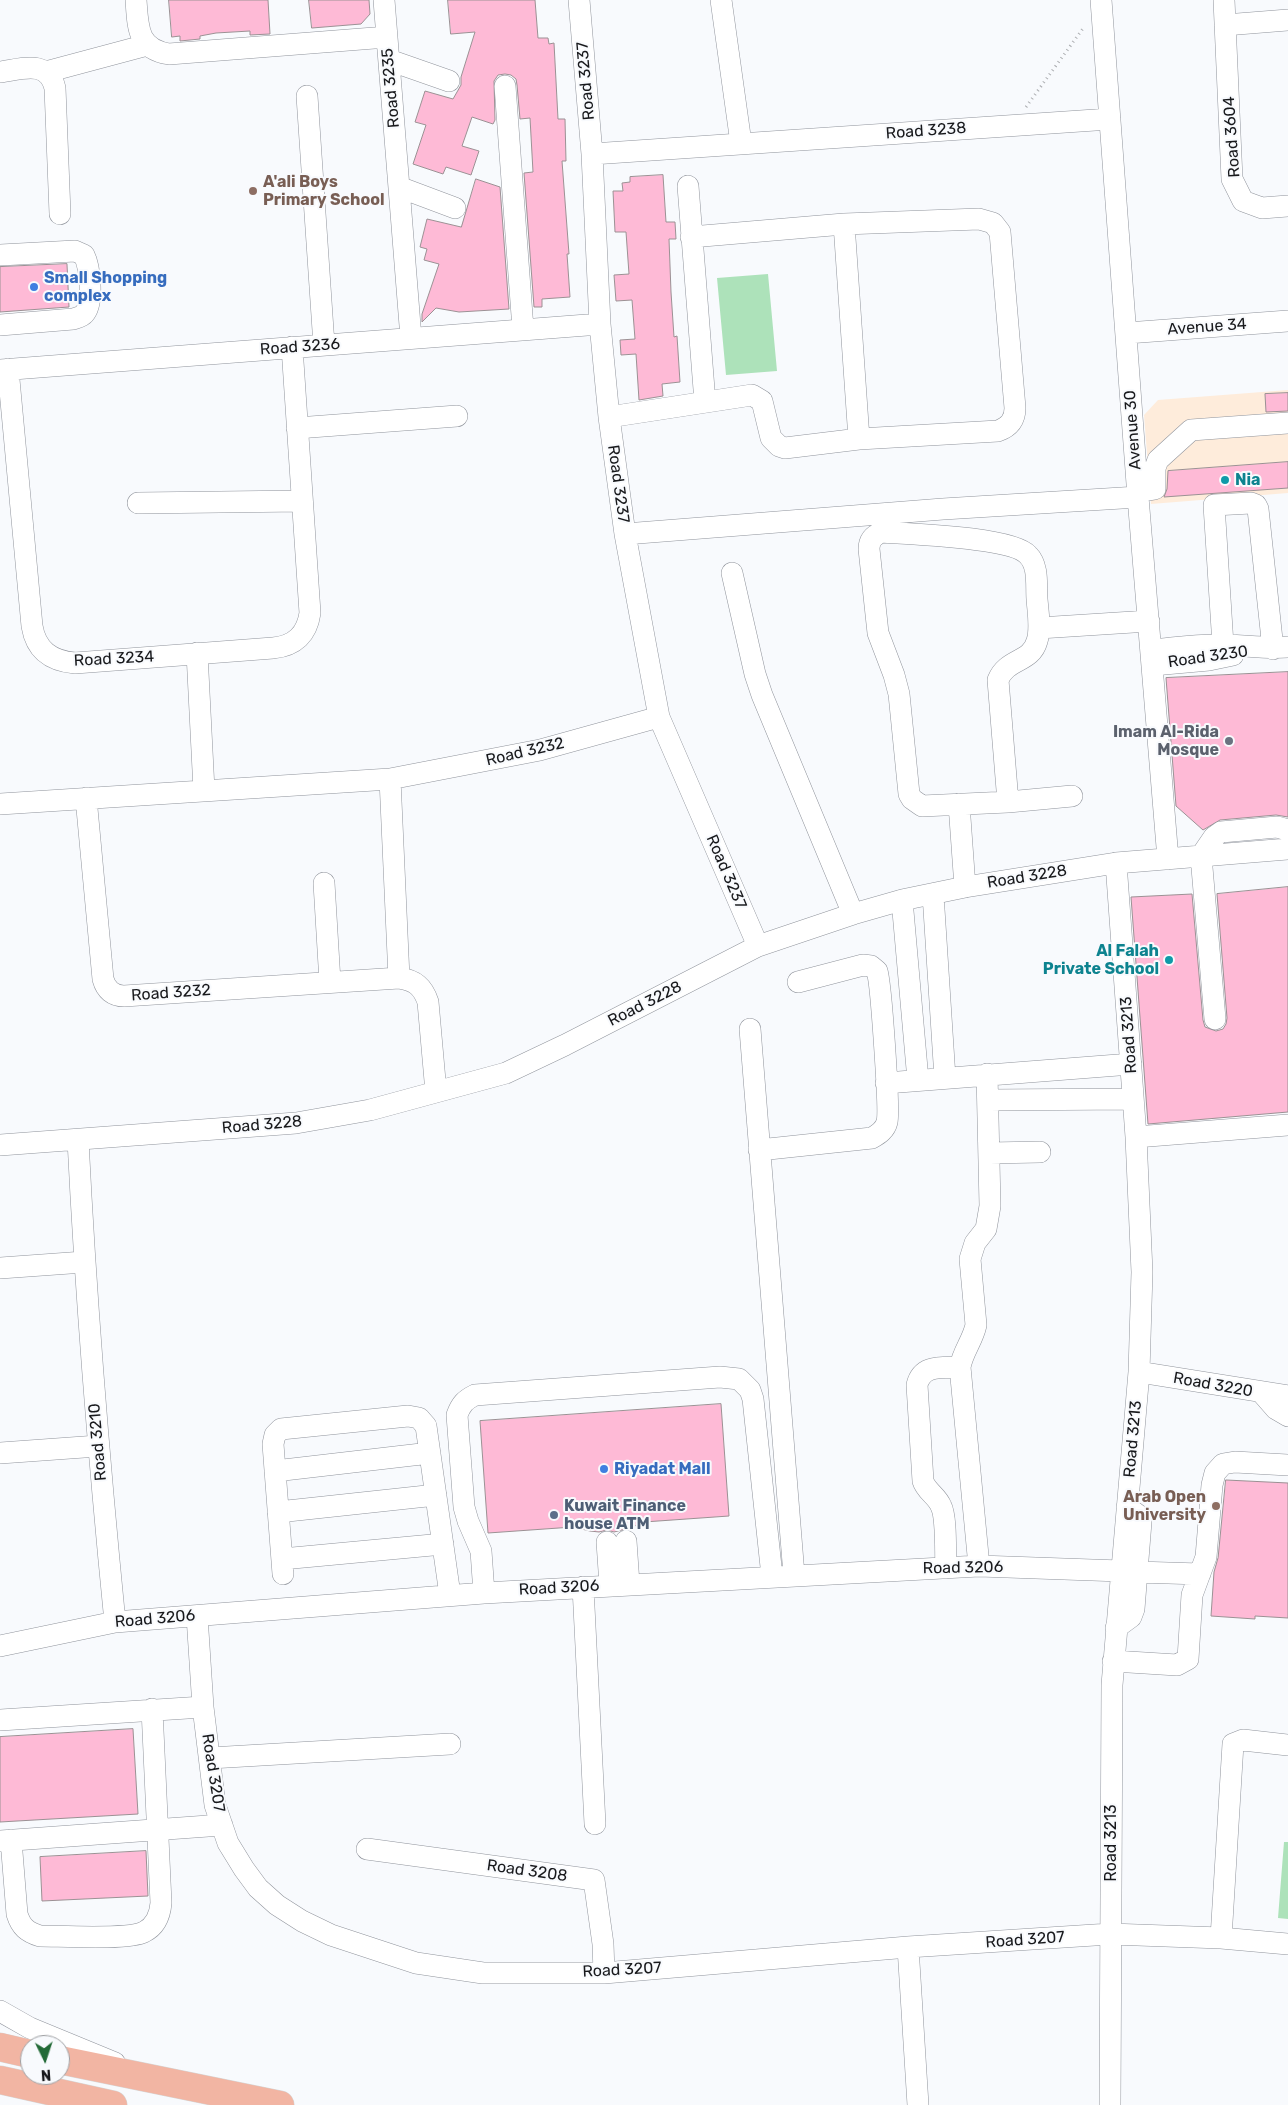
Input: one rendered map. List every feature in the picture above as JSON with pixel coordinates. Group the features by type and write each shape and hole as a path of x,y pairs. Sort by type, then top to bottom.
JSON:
{"main road":[{"path":"0,2047 20,2052"},
{"path":"70,2062 280,2105"},
{"path":"0,2080 113,2105"}],"street":[{"path":"46,72 147,44 139,30 136,0"},
{"path":"384,0 387,37"},
{"name":"Road 3237","path":"578,0 592,154 600,324 609,417 625,534 658,717 758,946"},
{"path":"721,0 741,143"},
{"name":"Road 3604","path":"1224,0 1232,179 1242,201 1262,208 1288,206"},
{"name":"Avenue 30","path":"1101,1 1168,859"},
{"path":"1225,24 1288,20"},
{"name":"Road 3235","path":"147,44 153,50 169,54 387,37 411,338"},
{"path":"389,60 449,80"},
{"path":"0,72 38,68 46,72 52,79 55,88 60,214"},
{"path":"505,86 524,329"},
{"path":"307,96 324,345"},
{"name":"Road 3238","path":"592,154 1110,119"},
{"path":"688,186 705,402"},
{"path":"399,187 455,208"},
{"path":"609,417 756,396 763,405 771,438 785,448 859,439 998,431 1009,426 1015,415 1000,232 993,222 979,219 844,224 692,237"},
{"path":"844,224 859,439"},
{"path":"0,255 75,251 84,255 88,263 90,303 84,315 73,319 0,325"},
{"name":"Avenue 34","path":"1127,333 1288,321"},
{"name":"Road 3236","path":"4,370 600,324"},
{"name":"Road 3234","path":"4,370 34,638 40,646 55,658 75,663 197,654 283,647 299,638 305,631 310,613 292,347"},
{"path":"297,428 457,416"},
{"path":"625,534 1138,494 1155,489 1155,468 1158,460 1191,430 1288,423"},
{"path":"138,503 302,501"},
{"path":"1223,645 1214,506 1251,503 1257,506 1274,648"},
{"path":"1008,802 998,680 1006,667 1020,660 1034,648 1038,640 1039,628 1034,565 1027,553 1021,549 957,536 882,532 871,540 869,549 878,633 899,694 909,794 916,804 922,806 1008,802 1072,796"},
{"path":"732,573 755,674 762,695 853,914"},
{"path":"1039,628 1149,622"},
{"name":"Road 3230","path":"1152,658 1200,645 1274,648"},
{"name":"Road 3230","path":"1152,658 1218,658 1274,648"},
{"path":"197,654 204,790"},
{"name":"Road 3232","path":"0,804 390,779 540,750 658,717"},
{"path":"390,779 398,978"},
{"name":"Road 3232","path":"86,798 103,979 108,990 113,994 124,996 398,978 413,982 425,992 428,1002 436,1092"},
{"path":"958,804 965,888"},
{"path":"1215,1019 1201,856 1214,837 1221,832 1277,827 1288,830"},
{"name":"Road 3228","path":"0,1145 296,1123 370,1110 506,1073 565,1045 758,946 853,914 902,900 1116,863 1288,849"},
{"name":"Road 3213","path":"1110,2105 1113,1661 1116,1628 1129,1571 1127,1507 1139,1372 1142,1272 1134,1099 1116,863"},
{"path":"324,883 330,982"},
{"path":"933,894 945,1078"},
{"path":"902,900 918,1080"},
{"path":"759,1150 872,1138 878,1135 887,1124 886,1082 877,971 871,966 863,965 798,982"},
{"path":"750,1029 794,1575"},
{"path":"886,1082 1131,1064"},
{"path":"978,1566 960,1366 962,1356 975,1333 976,1325 970,1259 975,1243 986,1229 989,1218 991,1194 987,1074"},
{"path":"988,1100 1134,1099"},
{"path":"1136,1137 1288,1126"},
{"name":"Road 3210","path":"78,1140 84,1262 98,1446 115,1622"},
{"path":"990,1152 1040,1152"},
{"path":"0,1268 84,1262"},
{"path":"946,1568 944,1514 938,1500 924,1484 917,1386 921,1374 926,1370 960,1366"},
{"name":"Road 3220","path":"1139,1372 1288,1396"},
{"path":"484,1592 481,1551 464,1507 457,1415 461,1405 466,1400 475,1395 720,1377 739,1379 746,1385 753,1399 772,1576"},
{"path":"1262,1393 1276,1408 1288,1416"},
{"path":"443,1544 282,1566 273,1444 275,1435 281,1428 408,1416 419,1418 426,1426 443,1544 450,1595"},
{"path":"0,1453 98,1446"},
{"path":"275,1471 430,1453"},
{"path":"1113,1661 1177,1664 1188,1659 1192,1595 1206,1556 1213,1478 1224,1464 1235,1462 1288,1465"},
{"path":"278,1512 436,1495"},
{"path":"616,1542 620,1585"},
{"name":"Road 3206","path":"0,1646 115,1622 484,1592 978,1566 1200,1574"},
{"path":"583,1587 595,1824"},
{"name":"Road 3207","path":"197,1616 203,1706 215,1805 228,1844 258,1888 277,1905 302,1921 331,1935 416,1963 463,1971 524,1974 604,1973 908,1948 1110,1934 1221,1938 1288,1944"},
{"path":"0,1720 203,1706"},
{"path":"152,1709 159,1830 160,1911 157,1919 145,1931 129,1936 40,1936 24,1929 17,1914 6,1841 159,1830 222,1825"},
{"path":"1221,1938 1233,1744 1243,1740 1288,1745"},
{"path":"210,1758 450,1744"},
{"name":"Road 3208","path":"367,1849 594,1880 603,1944 604,1973"},
{"path":"908,1948 919,2105"},
{"path":"0,2011 30,2028 159,2081"}],"path":[{"path":"1012,126 1101,1"}],"shaded area":[{"path":"1288,390 1288,493 1151,504 1144,415 1158,400"}],"green space":[{"path":"768,274 777,371 726,375 717,278"},
{"path":"1284,1842 1288,1842 1288,1919 1278,1918"}],"building":[{"path":"169,0 268,0 270,34 250,35 250,31 216,33 200,36 200,39 180,41 180,36 172,37"},
{"path":"309,0 369,0 370,14 361,24 312,28"},
{"path":"448,0 535,0 538,38 548,38 549,44 554,43 558,119 565,119 566,161 562,161 569,254 567,254 570,297 542,299 542,307 534,307 524,173 533,172 530,118 520,119 516,79 511,75 505,74 498,75 494,81 495,120 493,124 472,117 462,146 479,151 471,175 446,167 443,174 413,164 426,125 415,122 425,91 453,99 461,85 461,77 475,32 451,34"},
{"path":"663,175 666,222 675,222 676,239 669,239 674,337 677,336 680,382 662,384 663,396 639,400 636,354 621,355 620,340 635,339 632,300 616,301 614,275 629,274 626,232 615,232 613,191 623,191 622,183 630,182 630,177"},
{"path":"476,179 500,187 509,309 459,312 436,308 422,322 422,314 439,264 424,260 427,249 420,247 427,219 461,227"},
{"name":"Small Shopping complex","path":"67,264 69,307 0,312 0,267"},
{"path":"1288,393 1288,411 1266,412 1265,394"},
{"name":"Nia","path":"1288,462 1288,488 1164,497 1167,489 1168,471"},
{"name":"Imam Al-Rida Mosque","path":"1288,672 1288,817 1276,815 1220,820 1203,830 1176,806 1166,678"},
{"name":"Al Falah Private School","path":"1288,887 1288,1112 1148,1124 1131,897 1192,894 1203,1020 1205,1027 1216,1031 1223,1029 1227,1018 1217,894"},
{"name":"Riyadat Mall","path":"721,1404 729,1516 644,1522 614,1532 607,1530 599,1532 590,1531 573,1527 488,1533 480,1421"},
{"name":"Arab Open University","path":"1226,1480 1288,1483 1288,1618 1255,1616 1255,1619 1211,1616 1214,1572 1218,1558"},
{"path":"133,1729 138,1814 0,1822 0,1737"},
{"path":"146,1851 148,1896 42,1901 40,1857"}],"place":[{"name":"A'ali Boys Primary School","path":"253,191"},
{"name":"Small Shopping complex","path":"34,287"},
{"name":"Nia","path":"1225,480"},
{"name":"Imam Al-Rida Mosque","path":"1229,741"},
{"name":"Al Falah Private School","path":"1169,960"},
{"name":"Riyadat Mall","path":"604,1469"},
{"name":"Arab Open University","path":"1216,1506"},
{"name":"Kuwait Finance house ATM","path":"554,1515"}]}
